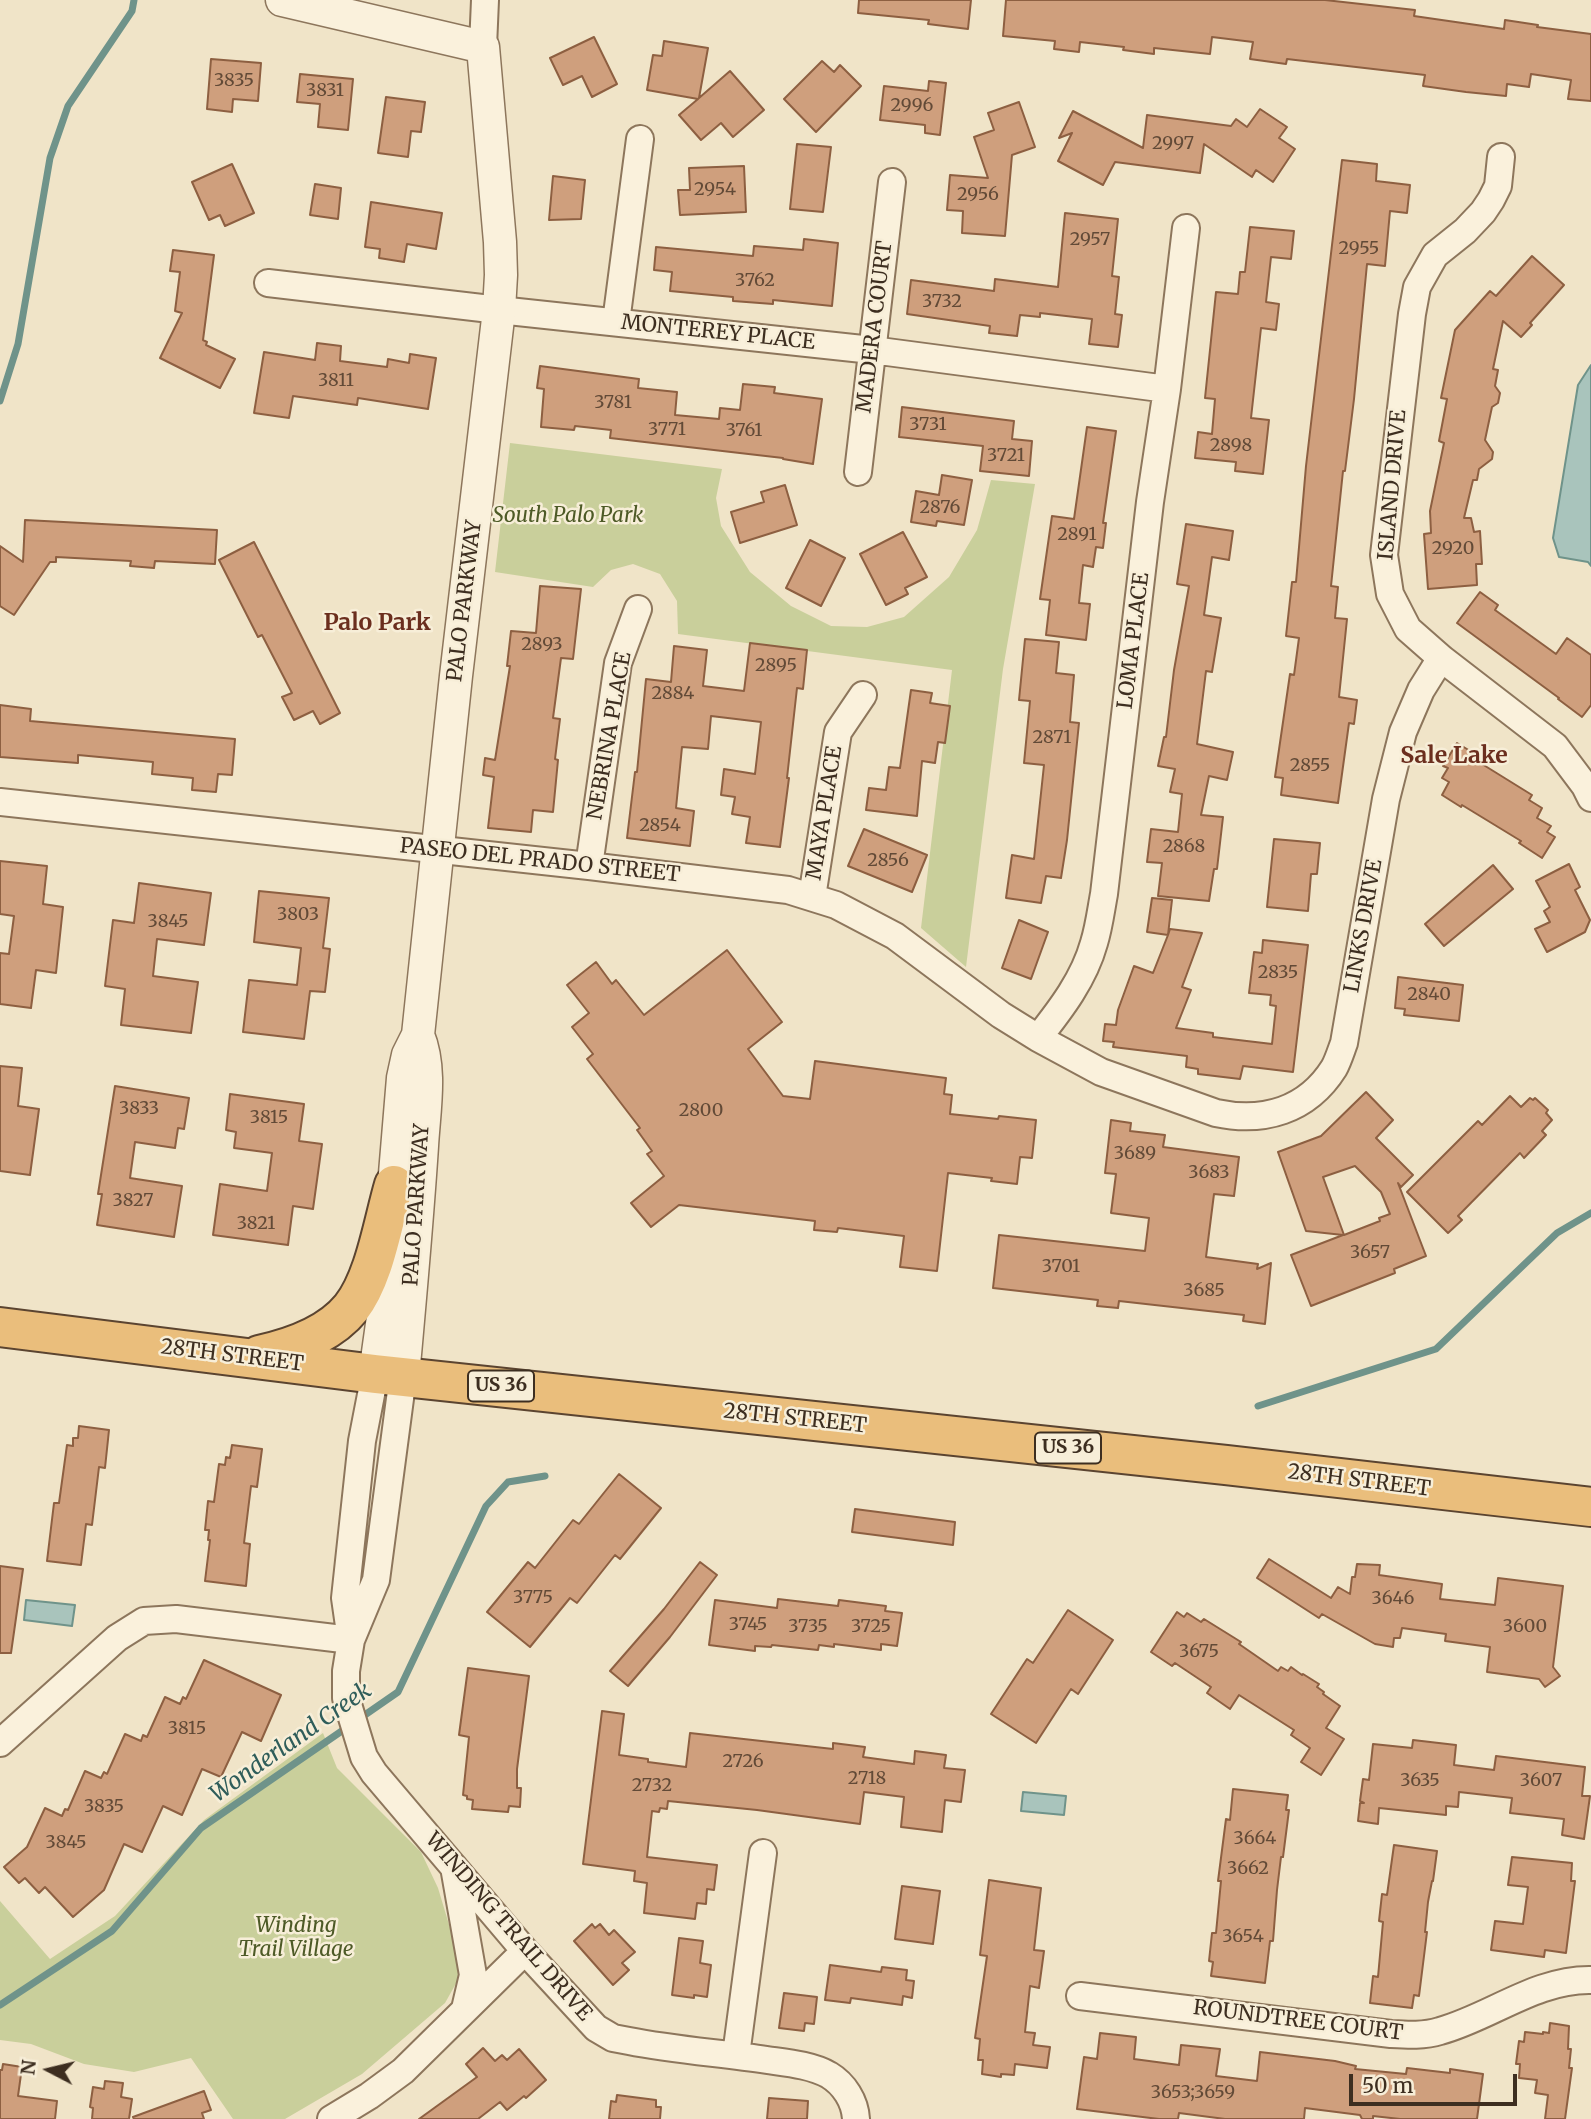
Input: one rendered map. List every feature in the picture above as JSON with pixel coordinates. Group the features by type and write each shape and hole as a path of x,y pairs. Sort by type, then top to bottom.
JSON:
{"highway":[{"path":"247,1357 277,1351 306,1340 323,1331 351,1308 368,1275 394,1185"},
{"name":"28TH STREET","path":"0,1327 389,1375 1591,1507"}],"street":[{"path":"282,0 483,47"},
{"name":"PALO PARKWAY","path":"389,1375 383,1317 403,1079 408,1055 418,1035 499,310 500,242 483,47 485,0"},
{"path":"616,322 640,139"},
{"name":"ISLAND DRIVE","path":"1502,157 1498,186 1491,200 1465,231 1435,256 1417,287 1407,351 1384,555 1387,584 1408,629 1441,658 1555,746 1591,798"},
{"name":"MADERA COURT","path":"858,472 892,182"},
{"name":"LOMA PLACE","path":"1038,1038 1078,982 1094,944 1104,894 1150,502 1167,389 1186,228"},
{"name":"MONTEREY PLACE","path":"268,283 872,350 1167,389"},
{"name":"NEBRINA PLACE","path":"589,866 618,663 638,608"},
{"name":"LINKS DRIVE","path":"1038,1038 1101,1072 1216,1113 1235,1117 1261,1117 1287,1110 1312,1094 1334,1068 1344,1043 1386,799 1402,732 1421,690 1441,658"},
{"name":"MAYA PLACE","path":"812,897 838,732 863,695"},
{"name":"PASEO DEL PRADO STREET","path":"0,802 788,890 836,905 895,936 1038,1038"},
{"name":"PALO PARKWAY","path":"389,1375 417,1220 426,1077 424,1049 418,1035"},
{"name":"WINDING TRAIL DRIVE","path":"389,1375 362,1441 345,1598 351,1640 346,1671 346,1698 364,1757 374,1773 525,1951 596,2028 613,2038 650,2045 801,2065 832,2077 846,2090 856,2119"},
{"path":"0,1743 117,1638 144,1621 176,1619 351,1640"},
{"path":"736,2055 763,1853"},
{"path":"454,1867 473,1975 465,2011"},
{"path":"331,2119 403,2071 525,1951"},
{"name":"ROUNDTREE COURT","path":"1080,1996 1391,2034 1418,2035 1458,2026 1545,1988 1591,1980"}],"green space":[{"name":"South Palo Park","path":"510,443 722,469 716,498 721,526 750,572 791,606 831,626 867,627 904,617 949,577 977,530 991,480 1035,484 1003,669 966,967 921,928 952,670 678,634 677,601 660,574 633,564 611,570 593,587 495,572"},
{"name":"Winding Trail Village","path":"323,1733 337,1768 421,1852 438,1888 463,1971 445,2003 362,2074 285,2119 233,2119 191,2058 134,2072 84,2064 31,2044 0,2040 0,1901 50,1959 115,1916 204,1820"}],"water":[{"path":"1591,365 1591,566 1588,562 1559,557 1553,538 1578,385"},
{"path":"26,1600 75,1605 72,1626 24,1620"},
{"path":"1023,1792 1066,1796 1064,1815 1021,1811"}],"building":[{"path":"859,0 971,0 968,29 928,24 929,20 858,13"},
{"path":"1006,0 1325,0 1415,10 1414,16 1504,29 1505,20 1591,34 1591,101 1568,99 1571,80 1531,74 1529,87 1507,84 1506,96 1466,92 1423,86 1425,75 1287,59 1286,64 1250,59 1253,42 1212,37 1210,54 1154,48 1154,54 1123,50 1124,47 1080,42 1079,52 1054,49 1055,41 1003,36"},
{"path":"594,37 617,84 592,97 582,76 563,85 550,58"},
{"path":"664,41 708,48 699,98 730,71 764,110 733,137 721,123 701,140 679,115 698,99 647,90 653,55 662,56"},
{"path":"211,59 261,63 258,101 233,99 232,112 207,109"},
{"path":"822,61 834,72 840,65 861,86 816,132 784,99"},
{"path":"300,74 353,79 348,130 318,127 320,104 297,102"},
{"path":"929,81 946,83 940,135 925,133 925,125 880,120 884,86 928,91"},
{"path":"386,97 425,102 421,132 411,131 408,157 378,153"},
{"path":"1019,102 1035,147 1012,155 1005,236 962,233 963,211 947,210 950,175 988,178 974,137 994,130 988,113"},
{"path":"1260,109 1287,127 1279,138 1295,149 1273,182 1256,170 1252,177 1204,144 1200,173 1115,162 1103,185 1058,161 1072,133 1059,138 1073,111 1143,148 1147,115 1231,126 1236,119 1247,127"},
{"path":"797,144 831,147 823,212 790,209"},
{"path":"1342,160 1377,164 1376,181 1410,185 1407,213 1390,211 1385,266 1367,264 1331,586 1338,587 1335,618 1347,619 1339,697 1357,700 1354,724 1349,723 1338,803 1281,795 1283,778 1275,777 1290,674 1294,675 1299,638 1286,636 1292,582 1296,582 1306,466"},
{"path":"232,164 254,213 225,226 220,215 209,220 192,182"},
{"path":"744,166 746,212 680,215 678,190 690,190 689,168"},
{"path":"553,176 585,180 581,219 549,220"},
{"path":"315,184 341,188 338,219 310,215"},
{"path":"371,202 442,213 436,249 407,244 404,262 379,258 380,249 365,247"},
{"path":"1065,213 1118,219 1112,276 1119,277 1115,314 1122,315 1118,347 1089,344 1092,319 1040,313 1040,317 1020,315 1017,336 989,333 990,326 907,314 911,280 994,291 995,279 1058,287"},
{"path":"1250,227 1294,231 1291,259 1271,257 1266,302 1279,304 1276,330 1261,328 1251,418 1269,420 1263,474 1235,471 1236,462 1195,458 1198,432 1212,434 1215,399 1205,398 1216,292 1238,294 1240,272 1245,272"},
{"path":"804,239 838,243 832,306 773,300 773,304 733,301 733,297 670,291 672,272 654,270 656,247 753,256 754,246 803,250"},
{"path":"173,250 214,255 203,340 207,342 206,345 235,359 220,388 160,358 182,313 175,311 180,272 170,271"},
{"path":"1532,256 1564,285 1521,337 1503,321 1493,369 1498,370 1495,386 1500,393 1498,403 1492,407 1485,440 1493,452 1492,459 1479,469 1477,480 1473,480 1464,518 1471,518 1474,532 1480,531 1482,564 1476,564 1477,585 1428,589 1424,534 1431,533 1430,511 1444,443 1439,441 1447,399 1441,398 1455,330 1490,291 1496,296"},
{"path":"317,343 341,346 340,361 387,367 388,359 409,363 410,354 436,358 428,409 358,398 357,405 293,396 289,418 254,413 264,352 315,360"},
{"path":"540,366 639,379 638,388 677,392 675,415 719,419 720,408 740,410 743,384 775,387 774,393 822,399 813,464 783,458 610,438 611,430 575,426 574,430 541,427 544,389 537,388"},
{"path":"902,407 1014,421 1012,439 1032,441 1029,476 980,471 983,446 899,437"},
{"path":"1087,427 1116,431 1103,523 1106,523 1103,548 1096,547 1093,567 1083,565 1079,603 1090,604 1086,640 1046,635 1050,600 1040,599 1052,516 1074,519"},
{"path":"942,475 972,480 964,525 937,521 936,526 911,522 916,491 939,495"},
{"path":"785,485 797,525 740,543 731,512 764,502 761,492"},
{"path":"25,520 217,530 215,564 155,561 154,568 130,566 131,561 56,557 56,562 50,562 14,615 0,606 0,546 23,562"},
{"path":"1186,524 1233,531 1229,560 1212,557 1204,615 1221,618 1212,672 1206,671 1197,744 1233,752 1227,780 1209,776 1201,815 1223,817 1217,869 1214,869 1209,901 1158,896 1162,863 1147,862 1151,829 1178,832 1182,794 1170,792 1175,769 1158,766 1166,737 1174,670 1189,586 1177,584"},
{"path":"903,532 927,577 905,588 908,594 886,605 860,554"},
{"path":"810,540 845,558 821,606 786,588"},
{"path":"254,542 340,713 320,724 313,711 294,720 282,697 292,693 262,635 258,637 219,560"},
{"path":"540,586 581,589 573,659 561,658 553,718 560,719 553,812 533,810 531,832 488,828 494,777 483,775 485,758 495,760 510,666 507,666 511,631 536,633"},
{"path":"1480,592 1498,605 1495,610 1556,654 1567,638 1591,655 1591,705 1582,717 1457,623"},
{"path":"1025,639 1059,642 1056,673 1074,675 1070,722 1079,723 1061,878 1046,876 1041,903 1006,898 1012,855 1034,859 1044,765 1024,763 1030,701 1019,700"},
{"path":"750,643 807,650 803,689 797,688 780,847 746,843 750,817 732,814 735,797 721,795 724,769 755,774 761,722 711,716 708,749 682,747 676,808 694,811 690,846 627,838 646,679 671,682 674,646 707,650 703,686 744,691"},
{"path":"911,690 932,693 930,703 950,706 945,743 938,742 935,763 922,761 917,816 866,810 869,788 886,790 889,767 900,768"},
{"path":"0,705 31,709 30,721 235,739 232,775 218,774 216,792 192,790 193,778 152,774 153,762 78,755 78,763 0,757"},
{"path":"1457,743 1485,760 1482,764 1532,795 1529,800 1542,808 1537,818 1551,826 1547,832 1555,837 1542,858 1519,843 1521,841 1442,795 1449,782 1442,778 1448,768 1443,766"},
{"path":"864,829 927,855 912,892 848,866"},
{"path":"1274,839 1320,843 1317,874 1311,874 1308,911 1267,907"},
{"path":"0,861 47,866 43,904 63,907 56,973 36,970 31,1008 0,1004 0,953 9,954 14,916 0,914"},
{"path":"1569,864 1580,887 1575,890 1590,920 1585,932 1547,952 1535,929 1550,922 1544,911 1550,907 1536,881"},
{"path":"1493,865 1513,889 1444,946 1425,924"},
{"path":"139,883 211,893 204,945 157,939 153,976 198,982 191,1033 121,1025 125,989 105,986 113,920 134,923"},
{"path":"259,891 329,898 323,948 330,949 325,992 310,991 304,1039 243,1032 249,980 297,985 301,948 254,942"},
{"path":"1152,898 1172,900 1168,935 1147,932"},
{"path":"1019,920 1048,932 1031,979 1002,968"},
{"path":"1170,929 1202,933 1182,987 1191,990 1176,1028 1213,1033 1213,1037 1272,1044 1276,1006 1270,1005 1271,995 1249,993 1254,952 1262,953 1263,940 1308,945 1293,1072 1243,1066 1240,1079 1198,1074 1198,1069 1186,1067 1187,1056 1113,1047 1114,1042 1103,1041 1105,1024 1116,1025 1118,1010 1134,966 1153,973"},
{"path":"727,950 782,1022 748,1049 783,1096 810,1099 815,1061 946,1078 944,1094 952,1095 950,1114 1036,1120 1032,1158 1020,1157 1017,1184 948,1173 937,1271 900,1267 904,1236 838,1228 837,1232 814,1230 815,1221 679,1205 651,1227 631,1203 664,1176 647,1154 652,1151 637,1130 640,1128 587,1059 593,1054 572,1027 589,1013 567,985 596,962 612,984 616,980 644,1015"},
{"path":"1398,977 1463,985 1459,1021 1404,1015 1405,1009 1395,1008"},
{"path":"0,1066 22,1068 18,1106 39,1109 30,1175 0,1171"},
{"path":"115,1086 189,1098 184,1129 178,1128 175,1148 135,1142 130,1178 182,1186 174,1237 97,1225 102,1194 98,1194"},
{"path":"1366,1092 1393,1120 1376,1138 1413,1175 1401,1187 1398,1183 1426,1256 1394,1269 1395,1273 1311,1306 1291,1255 1343,1235 1306,1231 1278,1152 1321,1136","holes":["1355,1166 1381,1192 1390,1214 1379,1218 1380,1221 1344,1235 1323,1177"]},
{"path":"230,1094 304,1104 299,1141 322,1144 313,1209 293,1206 288,1245 213,1235 220,1184 267,1191 272,1153 234,1148 236,1132 226,1130"},
{"path":"1510,1096 1521,1107 1530,1098 1535,1098 1548,1110 1546,1113 1552,1120 1542,1131 1546,1135 1524,1158 1520,1153 1458,1216 1462,1220 1448,1233 1407,1192 1478,1121 1482,1125"},
{"path":"1111,1120 1131,1123 1130,1131 1165,1135 1163,1147 1239,1157 1234,1196 1214,1194 1206,1257 1258,1264 1257,1269 1271,1263 1265,1324 1243,1321 1244,1315 1119,1301 1118,1308 1097,1306 1098,1300 993,1288 999,1235 1145,1251 1149,1218 1111,1213 1116,1174 1105,1173"},
{"path":"79,1426 109,1430 105,1468 99,1467 92,1525 86,1524 81,1565 47,1561 54,1503 59,1503 67,1445 73,1446 73,1438 78,1438"},
{"path":"232,1445 262,1449 257,1487 251,1486 244,1543 250,1544 246,1586 205,1581 210,1540 209,1530 205,1530 208,1501 214,1502 219,1464 225,1465 226,1457 230,1458"},
{"path":"619,1474 661,1508 620,1559 615,1555 577,1603 570,1598 530,1647 487,1612 528,1562 535,1568 573,1520 579,1524"},
{"path":"855,1509 955,1522 953,1545 852,1532"},
{"path":"1269,1559 1331,1598 1338,1587 1350,1594 1357,1564 1380,1565 1379,1575 1442,1584 1440,1599 1495,1605 1498,1578 1563,1586 1553,1667 1560,1676 1545,1687 1539,1679 1487,1672 1490,1647 1445,1641 1446,1634 1402,1628 1400,1638 1394,1638 1393,1647 1375,1644 1322,1614 1319,1618 1257,1578"},
{"path":"700,1562 717,1575 670,1637 628,1686 610,1671 664,1609"},
{"path":"0,1566 23,1569 11,1653 0,1653"},
{"path":"778,1599 838,1606 839,1600 886,1606 885,1611 902,1613 897,1646 881,1644 881,1650 834,1644 834,1647 819,1645 818,1650 772,1645 755,1646 755,1651 709,1645 715,1600 777,1608"},
{"path":"1068,1610 1113,1640 1078,1694 1071,1689 1036,1743 991,1714 1027,1659 1033,1663"},
{"path":"1177,1612 1184,1617 1187,1613 1201,1622 1204,1619 1241,1642 1239,1644 1278,1671 1281,1667 1288,1671 1291,1667 1319,1684 1317,1687 1323,1694 1340,1706 1326,1728 1344,1739 1321,1775 1301,1762 1310,1748 1291,1735 1294,1730 1239,1695 1230,1709 1207,1693 1211,1687 1175,1663 1172,1666 1151,1652"},
{"path":"204,1660 281,1695 261,1741 242,1732 221,1777 202,1769 182,1815 163,1806 142,1852 124,1844 104,1890 73,1917 45,1887 39,1893 25,1878 19,1883 4,1867 27,1847 45,1808 62,1816 65,1809 68,1810 85,1771 101,1778 104,1772 107,1774 125,1734 141,1741 143,1735 147,1737 165,1697 180,1704 183,1697 186,1699"},
{"path":"468,1668 529,1676 517,1769 517,1788 521,1788 520,1807 509,1806 508,1812 472,1809 473,1800 463,1795 469,1737 459,1735"},
{"path":"602,1711 624,1714 619,1755 686,1767 690,1733 833,1749 833,1743 865,1747 863,1757 914,1764 915,1751 946,1755 944,1768 965,1770 961,1802 945,1800 942,1832 901,1827 904,1797 864,1792 860,1824 668,1801 667,1809 652,1811 647,1857 717,1865 714,1890 707,1889 706,1904 697,1903 695,1919 644,1913 647,1883 634,1881 635,1871 583,1864"},
{"path":"1413,1740 1456,1745 1454,1765 1494,1770 1496,1756 1585,1767 1582,1796 1590,1796 1584,1839 1562,1835 1564,1819 1510,1813 1512,1798 1459,1792 1458,1807 1446,1806 1446,1815 1379,1808 1378,1824 1358,1821 1360,1803 1364,1803 1360,1801 1363,1779 1369,1780 1373,1744 1412,1748"},
{"path":"1233,1789 1288,1795 1286,1810 1289,1810 1281,1857 1273,1941 1270,1941 1265,1983 1211,1976 1213,1962 1209,1961 1212,1933 1216,1933 1221,1881 1218,1881"},
{"path":"1394,1845 1437,1851 1428,1902 1419,1996 1414,1995 1412,2008 1370,2003 1373,1976 1378,1977 1383,1922 1379,1921 1382,1894 1387,1895"},
{"path":"1512,1857 1572,1863 1571,1881 1575,1881 1566,1953 1545,1950 1544,1957 1491,1950 1495,1921 1523,1924 1528,1887 1508,1885"},
{"path":"989,1880 1041,1888 1034,1950 1044,1951 1039,1988 1030,1986 1025,2032 1035,2033 1033,2045 1050,2047 1047,2068 1015,2064 1014,2075 1001,2074 1001,2077 982,2074 983,2060 978,2060 980,2039 975,2038 987,1956 980,1955"},
{"path":"902,1886 940,1891 933,1944 895,1939"},
{"path":"592,1924 595,1928 600,1924 609,1935 614,1930 635,1952 622,1963 629,1970 613,1985 574,1941"},
{"path":"679,1938 703,1941 700,1963 711,1965 707,1997 672,1995"},
{"path":"830,1965 881,1972 882,1967 907,1970 906,1980 914,1981 912,1998 903,1996 902,2005 851,1998 850,2003 825,2000"},
{"path":"784,1993 817,1997 814,2024 805,2023 804,2031 779,2028"},
{"path":"1550,2023 1569,2026 1569,2068 1572,2068 1565,2119 1545,2119 1548,2095 1535,2093 1537,2080 1519,2078 1520,2064 1516,2064 1519,2041 1524,2042 1525,2032 1549,2033"},
{"path":"1100,2033 1136,2037 1134,2059 1179,2065 1181,2045 1220,2049 1216,2076 1257,2081 1260,2052 1335,2061 1356,2066 1355,2069 1406,2074 1407,2068 1450,2073 1450,2069 1483,2074 1477,2119 1400,2119 1373,2116 1373,2119 1362,2119 1360,2115 1305,2108 1304,2119 1225,2119 1179,2113 1178,2119 1159,2119 1077,2109 1084,2057 1097,2059"},
{"path":"483,2048 495,2061 502,2055 507,2060 519,2049 546,2080 507,2110 500,2102 478,2119 419,2119 477,2077 466,2064"},
{"path":"3,2064 22,2067 18,2096 57,2101 55,2119 0,2119 0,2070"},
{"path":"105,2081 123,2083 121,2097 132,2099 129,2119 92,2119 93,2108 90,2107 93,2087 104,2089"},
{"path":"204,2091 211,2110 202,2113 204,2119 133,2117"},
{"path":"617,2095 656,2100 656,2107 661,2107 660,2119 609,2119 611,2101 616,2102"},
{"path":"769,2098 808,2101 807,2119 767,2119"}],"waterway":[{"path":"0,401 18,344 50,158 68,106 132,11 134,0"},
{"name":"Wonderland Creek","path":"1258,1406 1436,1349 1557,1233 1591,1213"},
{"name":"Wonderland Creek","path":"359,1719 398,1692 486,1506 508,1482 545,1476"},
{"name":"Wonderland Creek","path":"0,2005 112,1931 201,1828 349,1726"}],"district":[{"name":"Palo Park","path":"377,623"},
{"name":"Sale Lake","path":"1454,756"}]}
